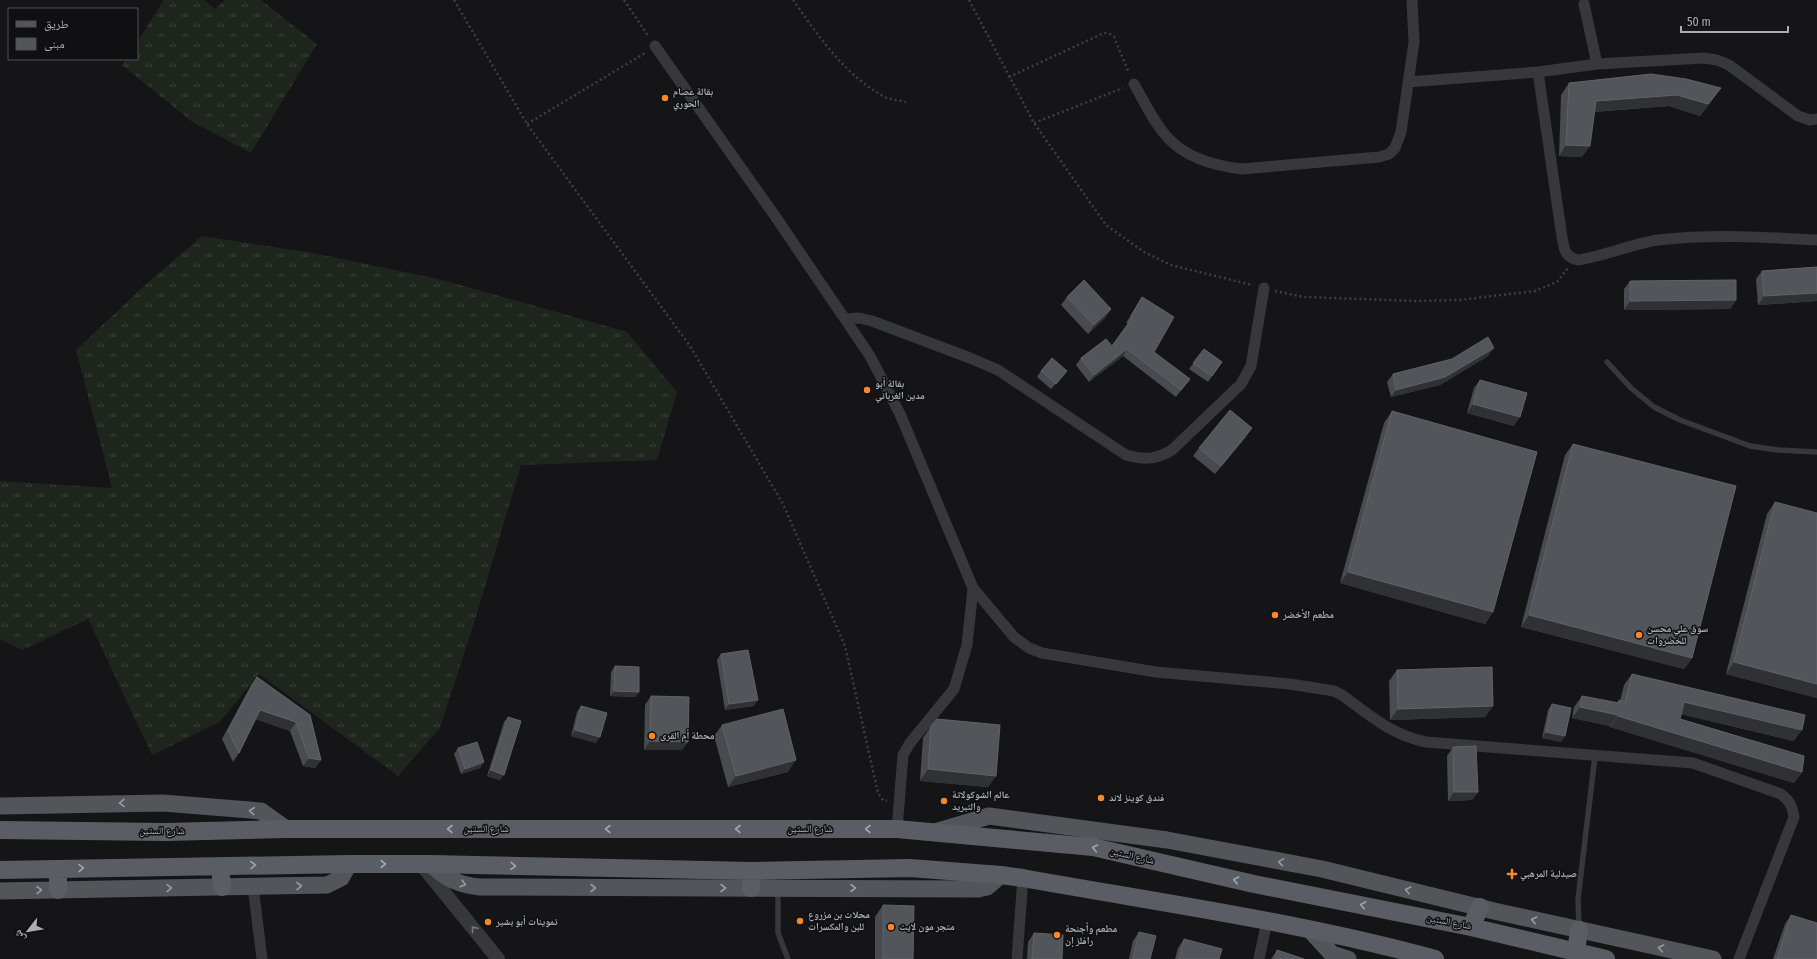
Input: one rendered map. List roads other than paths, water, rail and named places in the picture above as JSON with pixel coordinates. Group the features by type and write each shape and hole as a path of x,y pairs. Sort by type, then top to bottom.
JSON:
{"highway":[{"name":"شارع الستين","path":"0,830 165,832 286,828 897,829 935,832 1093,847 1254,884 1471,927 1606,959"},
{"path":"0,870 426,864 751,879 910,868 1023,878 1267,921 1371,942 1435,959"},
{"path":"220,866 222,887"},
{"path":"58,869 58,890"},
{"path":"1471,927 1480,907"},
{"path":"1576,952 1579,930"}],"main road":[{"path":"0,806 163,802 261,812 286,828"},
{"path":"935,832 989,816 1167,840 1242,856 1322,869 1579,930 1713,959"},
{"path":"0,891 326,885 341,878 349,864"},
{"path":"751,879 778,888 978,889 987,887 1001,875"},
{"path":"1310,930 1332,954 1348,959"}],"street":[{"path":"1134,84 1169,139 1190,155 1222,167 1242,168 1379,157 1389,154 1395,148 1401,132 1414,42 1412,0"},
{"path":"1595,0 1583,2 1597,64"},
{"path":"655,46 775,216 870,356 900,414 973,588 1014,637 1029,648 1042,653 1156,672 1290,684 1334,691 1342,695 1387,728 1408,738 1426,742 1693,763 1781,794 1788,799 1792,807 1794,817 1739,959"},
{"path":"1408,82 1538,72 1597,64 1704,58 1717,60 1729,65 1798,116 1810,120 1817,119"},
{"path":"1538,72 1562,237 1567,256 1573,259 1584,259 1656,241 1688,238 1732,236 1817,240"},
{"path":"845,319 859,318 872,321 998,370 1126,455 1140,459 1151,459 1162,456 1172,450 1241,384 1251,366 1264,288"},
{"path":"897,829 903,755 914,738 954,689 967,646 973,588"},
{"path":"426,864 498,959"},
{"path":"1017,959 1023,878"},
{"path":"253,886 262,959"},
{"path":"1258,959 1267,921"}],"lane":[{"path":"1607,362 1631,388 1654,407 1680,420 1750,446 1778,450 1817,452"},
{"path":"1579,930 1578,899 1595,756"},
{"path":"778,888 778,933 788,959"}],"place":[{"name":"بقالة عصام الحوري","path":"665,98"},
{"name":"بقالة أبو مدين الغرباني","path":"867,390"},
{"name":"مطعم الأخضر","path":"1275,615"},
{"name":"سوق علي محسن للخضروات","path":"1639,635"},
{"name":"محطة أم القرى","path":"652,736"},
{"name":"فندق كوينز لاند","path":"1101,798"},
{"name":"عالم الشوكولاتة والتبريد","path":"944,801"},
{"name":"صيدلية المرهبي","path":"1512,874"},
{"name":"محلات بن مزروع للبن والمكسرات","path":"800,921"},
{"name":"تموينات أبو بشير","path":"488,922"},
{"name":"متجر مون لايت","path":"891,927"},
{"name":"مطعم وأجنحة رافلز إن","path":"1057,935"}]}
